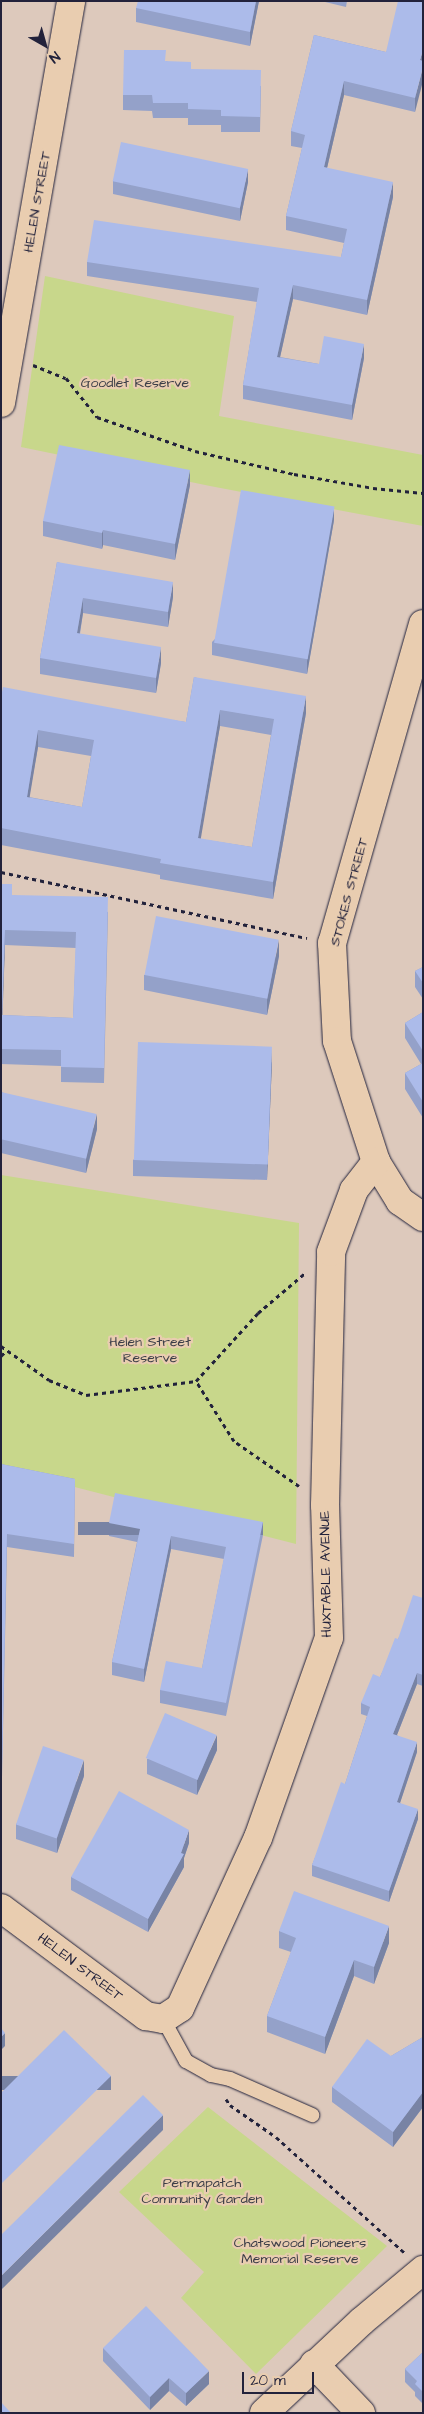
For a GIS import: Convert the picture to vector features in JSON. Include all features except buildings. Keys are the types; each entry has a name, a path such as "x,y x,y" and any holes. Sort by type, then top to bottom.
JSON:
{"street":[{"name":"HELEN STREET","path":"1,403 10,361 71,1"},
{"name":"STOKES STREET","path":"423,624 332,943 337,1041 376,1162 400,1201 423,1217"},
{"name":"HUXTABLE AVENUE","path":"162,2019 180,2008 258,1838 329,1638 325,1505 331,1252 354,1190 376,1162"},
{"name":"HELEN STREET","path":"1,1908 146,2016 162,2019"},
{"path":"264,2413 416,2263"},
{"path":"314,2364 361,2413"}],"lane":[{"path":"162,2019 186,2061 211,2076 230,2079 312,2115"}],"path":[{"path":"10,361 29,364 66,378 97,417 195,451 294,474 373,488 423,493"},
{"path":"1,872 332,943"},
{"path":"1,1346 49,1380 86,1395 196,1381 258,1313 331,1252"},
{"path":"1,1356 6,1351"},
{"path":"196,1381 234,1441 325,1505"},
{"path":"211,2076 230,2105 276,2137 416,2263"}],"green space":[{"name":"Goodlet Reserve","path":"45,276 234,316 219,416 423,455 423,526 210,486 21,447"},
{"name":"Helen Street Reserve","path":"1,1175 299,1223 296,1544 1,1468"},
{"path":"208,2107 387,2246 256,2374 181,2298 204,2272 119,2192"}],"park label":[{"name":"Permapatch Community Garden","path":"202,2192"},
{"name":"Chatswood Pioneers Memorial Reserve","path":"300,2252"}]}
